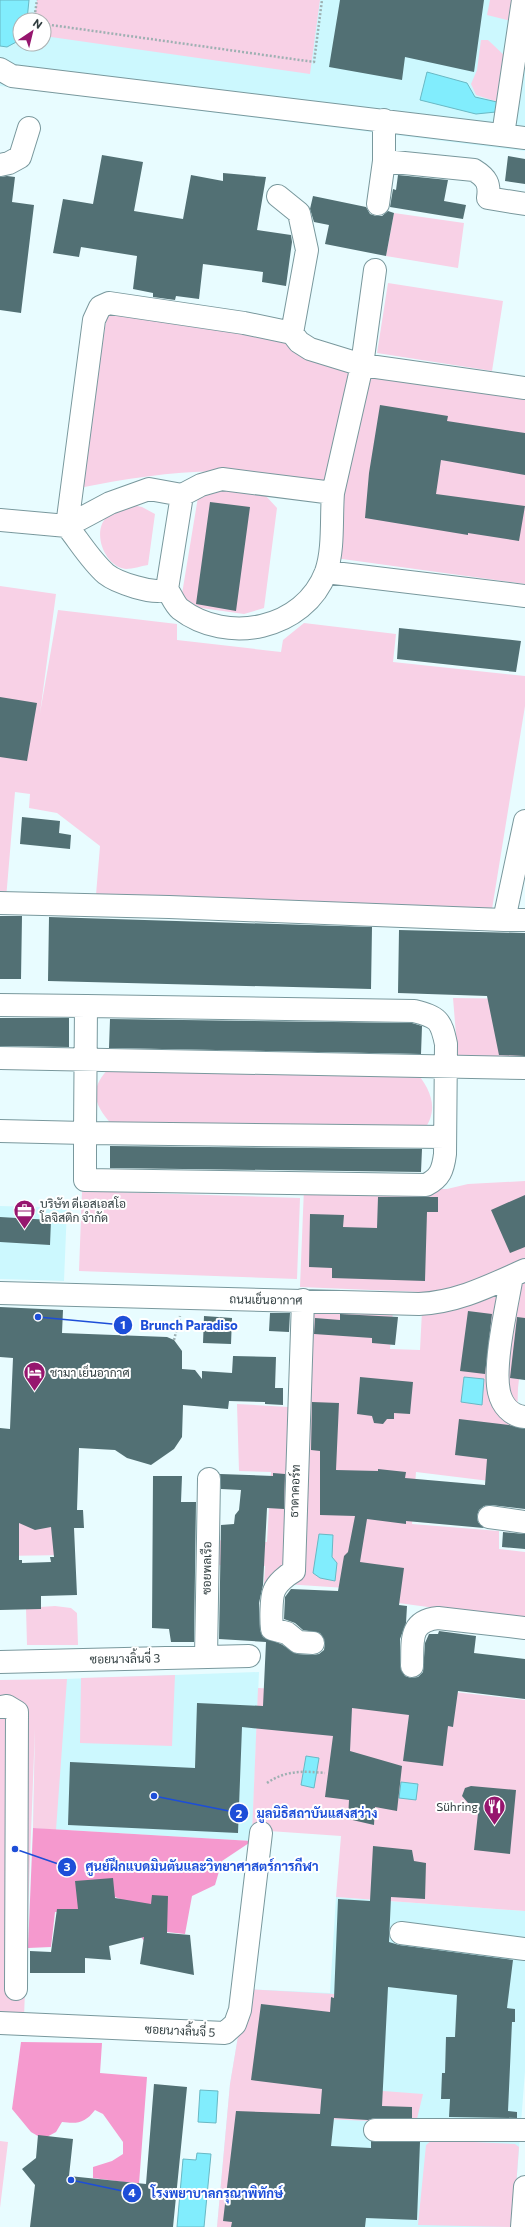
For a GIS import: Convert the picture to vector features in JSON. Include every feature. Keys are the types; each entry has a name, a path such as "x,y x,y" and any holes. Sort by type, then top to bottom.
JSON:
{"street":[{"path":"503,135 517,96 524,2"},
{"path":"0,69 12,76 525,138"},
{"path":"378,204 384,162 384,120"},
{"path":"0,165 9,163 20,157 29,128"},
{"path":"384,162 474,170 485,177 489,185 488,198 525,204"},
{"path":"278,196 299,213 307,250 292,333"},
{"path":"182,495 167,589 179,609 200,622 238,630 268,626 286,618 313,593 326,572 330,547 333,493 362,365 375,270"},
{"path":"167,589 163,592 146,591 107,574 67,526 94,320 100,307 109,303 120,304 244,323 292,333 299,342 310,349 362,365 525,388"},
{"path":"0,520 67,526 110,503 149,488 182,495 201,485 222,479 333,493"},
{"path":"326,572 525,596"},
{"path":"0,903 169,907 515,920 525,821"},
{"path":"0,1005 86,1006 414,1011 429,1015 438,1020 443,1028 446,1044 445,1137 443,1168 437,1180 426,1185 85,1180 86,1006"},
{"path":"0,1058 446,1065 525,1068"},
{"path":"0,1131 445,1137"},
{"path":"518,1273 498,1369 499,1391 502,1403 508,1410 518,1416 525,1416"},
{"name":"ถนนเย็นอากาศ","path":"0,1293 181,1299 441,1303 469,1295 518,1273"},
{"name":"ธาดาคอร์ท","path":"303,1300 294,1571 287,1576 274,1591 271,1621 272,1629 287,1633 298,1642 313,1643"},
{"name":"ซอยพลเรือ","path":"206,1657 209,1479"},
{"path":"489,1517 525,1522"},
{"path":"412,1666 414,1636 419,1624 426,1619 438,1618 525,1628"},
{"name":"ซอยนางลิ้นจี่ 3","path":"0,1662 249,1656"},
{"path":"0,1706 7,1706 17,1712 16,1989"},
{"name":"ซอยนางลิ้นจี่ 5","path":"0,2023 225,2033 235,2024 240,2010 261,1833"},
{"path":"401,1933 525,1949"},
{"path":"375,2130 525,2130"},
{"path":"522,2227 525,2187"}],"path":[{"path":"35,12 37,0"},
{"path":"52,25 314,62 322,0"},
{"path":"174,1340 180,1322 181,1299"},
{"path":"267,1783 284,1774 299,1771 325,1773"}],"shaded area":[{"path":"0,0 525,0 525,151 0,86"},
{"path":"37,0 320,0 310,74 52,37 52,12 35,12"},
{"path":"490,0 516,0 511,21 487,15"},
{"path":"481,40 488,40 506,57 501,103 476,95 471,84 477,70"},
{"path":"394,213 464,223 458,268 386,256"},
{"path":"388,283 503,301 492,371 377,353"},
{"path":"121,310 279,337 351,375 329,476 319,485 249,473 206,472 164,474 79,488 107,315"},
{"path":"368,372 525,394 525,584 335,558 342,503"},
{"path":"218,487 266,496 277,508 264,608 244,614 187,606 181,600 199,491"},
{"path":"132,505 142,507 155,514 148,565 126,569 118,567 111,562 106,555 100,538 103,521 111,513"},
{"path":"0,586 56,594 40,713 58,610 177,624 177,640 281,652 283,640 304,623 396,634 393,662 525,676 525,706 492,909 96,895 100,846 57,813 29,808 30,794 15,792 6,899 0,899"},
{"path":"453,998 525,999 525,1061 458,1059"},
{"path":"111,1066 415,1070 429,1092 432,1106 431,1114 429,1122 424,1130 113,1126 101,1111 96,1096 96,1089 99,1082"},
{"path":"525,1181 525,1259 443,1293 300,1287 304,1188 447,1189 468,1184"},
{"path":"82,1191 300,1198 297,1279 79,1271"},
{"path":"0,1206 67,1208 64,1281 0,1279"},
{"path":"525,1278 525,1326 518,1388 515,1484 416,1472 412,1524 499,1531 499,1549 525,1552 525,1620 361,1598 362,1589 284,1584 276,1639 261,1639 265,1566 210,1565 212,1540 267,1542 271,1472 239,1471 237,1404 288,1407 308,1397 308,1309 393,1310 390,1349 420,1350 422,1311"},
{"path":"24,1464 67,1555 0,1556"},
{"path":"55,1606 71,1608 77,1613 78,1645 27,1645 26,1608"},
{"path":"259,1672 252,1841 33,1828 37,1680"},
{"path":"175,1675 172,1746 80,1743 81,1678"},
{"path":"67,1679 56,1830 33,1828 35,1728 24,2017 0,2018 0,1680"},
{"path":"356,1681 525,1700 525,1911 336,1897 341,1836 269,1831 252,1834 258,1688 355,1693"},
{"path":"33,1828 252,1841 222,1861 215,1885 192,1896 185,1934 158,1931 145,1942 130,1923 125,1901 110,1895 100,1908 55,1912 51,1947 28,1948"},
{"path":"336,1897 525,1911 525,2071 513,2227 217,2227 230,2084 246,1989 330,1993"},
{"path":"246,1989 334,1994 330,2087 423,2094 416,2123 254,2116 239,2227 217,2227 230,2084"},
{"path":"21,2042 102,2043 100,2073 147,2077 139,2184 93,2178 93,2167 112,2161 123,2154 123,2142 103,2114 95,2110 88,2118 81,2122 62,2122 56,2132 43,2139 31,2132 12,2109"},
{"path":"432,2140 515,2144 519,2147 513,2227 418,2225 426,2145"},
{"path":"0,2141 8,2142 0,2208"}],"water":[{"path":"0,0 29,0 28,12 12,12 12,44 7,47 0,46"},
{"path":"427,72 467,83 475,97 497,102 496,112 476,114 420,100"},
{"path":"464,1377 484,1379 482,1405 461,1402"},
{"path":"319,1534 333,1535 332,1557 337,1563 335,1581 320,1578 313,1573"},
{"path":"306,1756 319,1758 314,1788 301,1785"},
{"path":"401,1782 418,1784 416,1800 399,1798"},
{"path":"200,2090 218,2091 216,2123 198,2122"},
{"path":"197,2153 211,2154 204,2227 177,2227 183,2159 196,2160"}],"building":[{"path":"340,0 484,0 474,72 405,57 402,80 329,67"},
{"path":"102,155 143,162 134,211 183,219 191,175 223,181 223,173 266,177 257,230 291,235 292,242 286,286 262,282 263,272 203,264 199,299 176,296 175,300 153,297 153,293 133,289 137,256 81,247 79,257 53,253 63,199 93,204"},
{"path":"508,156 525,159 525,184 505,181"},
{"path":"398,175 448,180 444,201 466,205 463,219 390,207 393,189 396,190"},
{"path":"0,177 15,177 12,202 34,205 21,313 0,310"},
{"path":"313,196 366,207 370,214 376,216 382,216 388,211 394,213 386,256 325,244 329,225 314,222 310,209"},
{"path":"380,405 448,416 447,421 525,433 525,475 441,460 436,494 525,506 519,541 468,533 468,535 365,518 369,473"},
{"path":"210,502 250,507 236,611 196,604"},
{"path":"399,628 521,641 516,672 397,659"},
{"path":"0,697 37,703 27,761 0,757"},
{"path":"22,817 60,821 59,833 71,835 70,849 20,844"},
{"path":"0,916 22,916 21,979 0,979"},
{"path":"49,917 372,927 371,989 48,981"},
{"path":"399,930 525,933 525,1056 499,1055 487,996 398,993"},
{"path":"0,1018 69,1018 69,1047 0,1046"},
{"path":"110,1019 412,1023 422,1026 421,1054 109,1048"},
{"path":"110,1146 422,1149 421,1172 110,1168"},
{"path":"525,1195 525,1247 510,1253 491,1210"},
{"path":"378,1197 438,1197 438,1212 427,1212 425,1281 332,1278 332,1268 309,1267 310,1214 344,1215 343,1227 377,1228"},
{"name":"บริษัท ดีเอสเอสโอ โลจิสติก จำกัด","path":"0,1217 51,1220 50,1245 0,1242"},
{"path":"0,1307 63,1310 62,1333 167,1337 174,1340 182,1351 182,1369 195,1370 202,1379 202,1371 232,1373 233,1356 276,1357 275,1388 283,1388 283,1405 265,1404 265,1402 229,1401 228,1409 183,1405 182,1437 174,1449 151,1465 127,1458 115,1450 79,1448 77,1510 83,1510 84,1528 74,1528 77,1595 41,1596 41,1609 0,1610 0,1428 10,1429 13,1358 0,1357","holes":["19,1523 35,1530 51,1527 54,1557 50,1557 51,1562 22,1563 22,1560 19,1560"]},
{"path":"468,1311 492,1314 485,1374 460,1371"},
{"path":"270,1313 290,1313 289,1332 269,1331"},
{"path":"340,1314 398,1317 395,1345 372,1343 372,1338 314,1334 315,1318 340,1320"},
{"path":"204,1316 232,1318 231,1344 203,1343"},
{"path":"517,1317 525,1318 525,1380 510,1378"},
{"path":"360,1377 413,1382 410,1414 394,1413 394,1419 387,1419 383,1424 374,1423 372,1416 357,1414"},
{"path":"312,1402 339,1403 336,1470 378,1471 378,1469 406,1472 405,1478 485,1485 487,1459 455,1455 459,1419 509,1425 525,1429 525,1509 491,1505 484,1506 479,1510 477,1516 478,1522 484,1528 406,1521 406,1524 367,1519 360,1562 404,1568 399,1605 407,1606 406,1623 400,1639 400,1666 405,1676 411,1678 418,1677 423,1672 425,1643 429,1634 438,1634 439,1631 476,1636 474,1653 525,1659 525,1699 458,1691 453,1727 448,1726 443,1766 403,1761 409,1715 352,1708 350,1751 402,1766 397,1811 375,1807 374,1825 348,1819 349,1800 325,1797 333,1736 242,1727 238,1833 68,1825 70,1762 195,1768 197,1703 263,1706 266,1642 219,1639 221,1525 234,1524 235,1515 239,1510 241,1490 221,1489 220,1474 273,1476 273,1473 285,1474 284,1509 267,1508 263,1585 259,1603 260,1630 263,1637 281,1644 297,1654 313,1655 319,1654 324,1650 325,1643 320,1633 303,1630 295,1623 284,1619 285,1597 291,1589 338,1591 344,1556 348,1552 355,1516 320,1515 320,1451 311,1450"},
{"path":"153,1476 182,1476 181,1502 196,1502 194,1642 171,1642 169,1629 152,1628"},
{"path":"503,1532 525,1534 525,1549 502,1547"},
{"name":"Sühring","path":"471,1786 516,1790 510,1854 474,1850 479,1804 468,1803 462,1796 465,1788"},
{"path":"373,1846 412,1850 414,1861 426,1863 425,1899 391,1897 389,1942 399,1945 513,1960 507,2008 515,2009 515,2022 512,2022 508,2111 517,2112 517,2118 449,2117 450,2099 441,2099 442,2073 445,2073 446,2037 455,2037 457,1995 388,1987 382,2106 412,2107 412,2118 375,2118 368,2120 334,2118 331,2146 371,2148 371,2141 420,2142 417,2220 366,2218 365,2227 231,2227 232,2222 223,2221 236,2111 320,2114 322,2089 251,2080 261,2004 330,2012 331,1997 334,1998 338,1899 370,1901"},
{"path":"113,1878 115,1898 151,1904 152,1895 168,1896 167,1933 190,1935 194,1975 140,1964 144,1937 109,1946 111,1960 85,1958 85,1973 30,1973 30,1951 51,1952 57,1909 78,1909 75,1881"},
{"path":"154,2084 187,2087 173,2227 30,2227 35,2185 22,2169 36,2158 38,2135 73,2139 69,2176 146,2184"}],"place":[{"name":"บริษัท ดีเอสเอสโอ โลจิสติก จำกัด","path":"25,1230"},
{"name":"Brunch Paradiso","path":"38,1317"},
{"name":"ชามา เย็นอากาศ","path":"35,1392"},
{"name":"มูลนิธิสถาบันแสงสว่าง","path":"154,1796"},
{"name":"Sühring","path":"494,1826"},
{"name":"ศูนย์ฝึกแบดมินตันและวิทยาศาสตร์การกีฬา","path":"15,1849"},
{"name":"โรงพยาบาลกรุณาพิทักษ์","path":"71,2180"}]}
